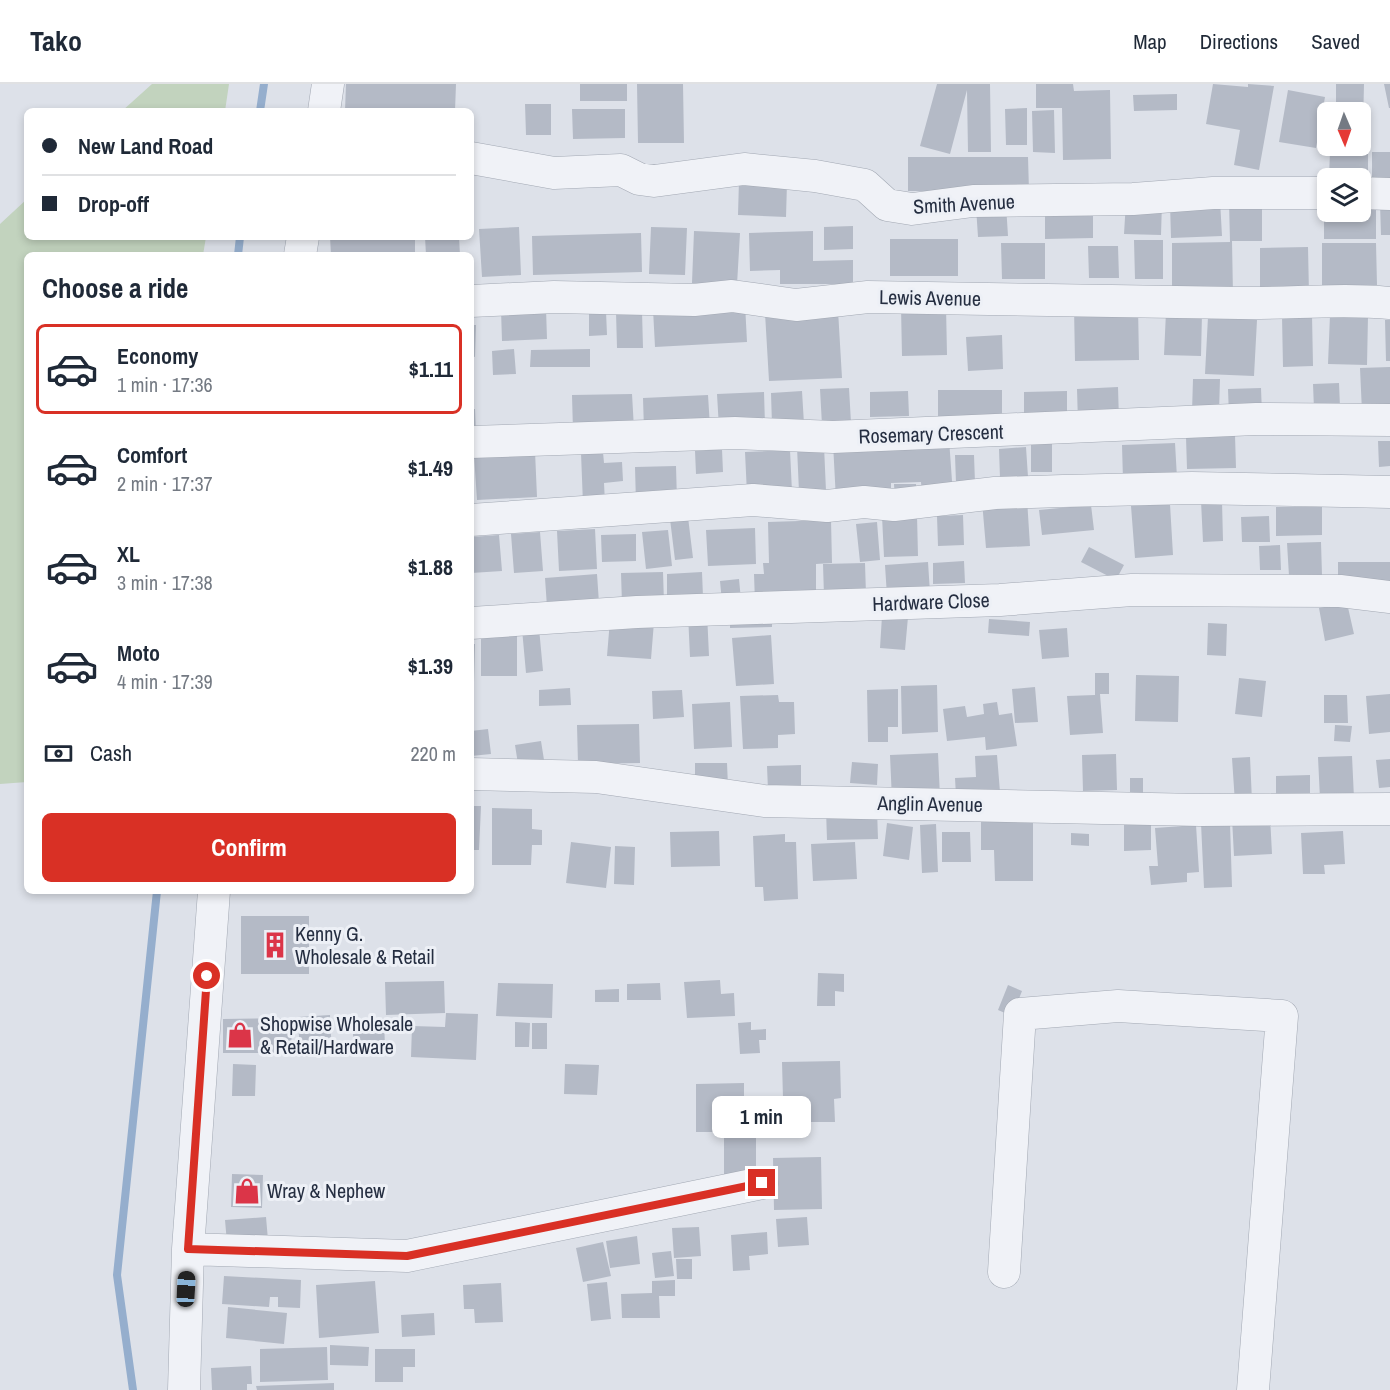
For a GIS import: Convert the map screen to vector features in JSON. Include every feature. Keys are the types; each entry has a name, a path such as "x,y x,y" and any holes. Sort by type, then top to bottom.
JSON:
{"street":[{"path":"324,108 328,84"},
{"name":"Smith Avenue","path":"474,159 554,173 621,170 654,182 744,169 815,176 865,185 887,205 912,209 974,201 1133,199 1213,193 1317,193"},
{"path":"1371,193 1390,194"},
{"name":"Lewis Avenue","path":"474,302 554,297 694,300 732,296 796,305 868,297 1300,304 1356,299 1390,303"},
{"name":"Rosemary Crescent","path":"474,442 735,433 833,437 1256,419 1390,420"},
{"path":"474,520 753,500 827,506 864,502 894,505 995,493 1063,491 1192,488 1390,492"},
{"name":"Hardware Close","path":"474,623 637,612 1011,599 1132,590 1330,591 1390,597"},
{"name":"Anglin Avenue","path":"474,774 596,777 764,801 1200,810 1390,809"},
{"path":"184,1390 188,1249 214,894"},
{"path":"1004,1272 1020,1014 1118,1006 1282,1016 1253,1390"},
{"path":"188,1249 407,1256 762,1183"}],"green space":[{"path":"152,84 229,84 225,108 125,108"},
{"path":"24,202 24,240 206,240 204,252 24,252 24,782 0,784 0,224"}],"building":[{"path":"346,84 456,84 455,108 345,108"},
{"path":"580,84 627,84 627,101 580,101"},
{"path":"637,84 683,84 684,143 638,143"},
{"path":"937,84 990,84 991,152 968,152 967,90 950,154 920,146"},
{"path":"1036,84 1073,84 1074,91 1110,90 1111,159 1063,160 1062,108 1036,108"},
{"path":"1213,84 1248,87 1248,84 1274,86 1259,170 1234,165 1240,130 1206,124"},
{"path":"1336,84 1364,84 1364,102 1336,102"},
{"path":"1384,84 1390,84 1390,108 1389,108"},
{"path":"1288,90 1325,97 1324,102 1317,102 1316,148 1279,142"},
{"path":"1177,94 1177,110 1134,111 1133,95"},
{"path":"525,104 551,104 551,135 526,135"},
{"path":"1027,108 1027,145 1006,145 1005,109"},
{"path":"572,109 625,109 625,138 573,139"},
{"path":"1054,110 1055,153 1033,152 1032,111"},
{"path":"1372,152 1390,152 1390,187 1372,187"},
{"path":"1330,156 1368,156 1368,168 1329,168"},
{"path":"908,157 1028,157 1029,191 908,191"},
{"path":"739,180 787,183 786,217 738,215"},
{"path":"1220,200 1222,236 1171,238 1170,203"},
{"path":"1126,201 1162,202 1161,235 1124,234"},
{"path":"1229,201 1262,201 1262,241 1232,241 1233,295 1172,296 1172,243 1230,242"},
{"path":"1371,202 1376,202 1376,239 1324,239 1324,222 1371,222"},
{"path":"1390,202 1390,235 1381,235 1380,203"},
{"path":"1006,205 1008,236 978,237 976,207"},
{"path":"1093,205 1093,238 1045,239 1045,207"},
{"path":"853,226 853,249 824,250 824,227"},
{"path":"519,227 521,275 482,277 479,229"},
{"path":"651,227 687,228 685,275 649,274"},
{"path":"694,231 740,233 737,285 692,283"},
{"path":"813,231 813,261 853,260 853,284 780,284 780,270 750,271 749,233"},
{"path":"641,233 642,272 533,275 532,236"},
{"path":"890,239 958,239 958,276 890,276"},
{"path":"330,240 415,240 415,252 331,252"},
{"path":"425,240 459,240 460,252 426,252"},
{"path":"1134,240 1163,240 1163,279 1135,279"},
{"path":"1001,243 1045,243 1045,279 1002,279"},
{"path":"1322,243 1376,243 1377,285 1322,286"},
{"path":"1088,246 1118,246 1119,278 1089,278"},
{"path":"1308,247 1309,294 1260,295 1260,248"},
{"path":"745,304 747,342 655,347 653,309"},
{"path":"946,306 947,355 902,356 901,307"},
{"path":"1138,306 1139,360 1075,361 1074,307"},
{"path":"546,308 547,339 502,341 501,310"},
{"path":"838,310 842,378 769,381 765,313"},
{"path":"589,311 606,311 607,335 589,336"},
{"path":"642,311 643,348 617,348 616,312"},
{"path":"1166,312 1202,313 1201,356 1164,355"},
{"path":"1312,315 1313,366 1283,367 1282,316"},
{"path":"1330,315 1368,316 1367,365 1328,364"},
{"path":"1208,317 1257,320 1254,376 1205,374"},
{"path":"1385,320 1390,320 1390,361 1386,361"},
{"path":"474,325 476,325 475,357"},
{"path":"1002,335 1003,369 968,371 966,337"},
{"path":"514,349 516,374 493,375 492,351"},
{"path":"590,349 590,367 530,367 531,350"},
{"path":"1390,367 1390,410 1362,412 1360,368"},
{"path":"1193,379 1220,379 1219,412 1192,412"},
{"path":"1339,383 1340,407 1314,409 1313,384"},
{"path":"1118,387 1119,421 1078,423 1077,389"},
{"path":"849,388 851,423 822,425 820,389"},
{"path":"1261,388 1262,414 1229,416 1228,389"},
{"path":"938,390 1002,390 1002,427 938,428"},
{"path":"802,391 804,424 772,425 771,393"},
{"path":"908,391 909,416 870,417 870,392"},
{"path":"1067,391 1067,422 1024,424 1024,392"},
{"path":"764,392 765,425 719,428 717,394"},
{"path":"632,394 634,429 573,431 572,395"},
{"path":"708,395 710,427 644,430 643,398"},
{"path":"474,409 475,409 476,435 474,435"},
{"path":"1235,435 1236,468 1187,469 1186,437"},
{"path":"949,439 953,495 922,497 921,482 891,483 891,498 836,500 833,443"},
{"path":"1378,441 1390,441 1390,466 1379,467"},
{"path":"1031,443 1052,443 1052,472 1031,472"},
{"path":"1175,443 1177,478 1123,480 1122,445"},
{"path":"824,446 826,491 799,492 797,447"},
{"path":"1026,447 1028,477 1000,478 999,449"},
{"path":"722,449 723,472 696,474 695,451"},
{"path":"790,450 792,492 747,494 745,452"},
{"path":"535,451 537,497 477,500 474,455"},
{"path":"603,452 604,463 622,462 623,481 604,483 605,503 583,504 581,453"},
{"path":"955,455 974,455 975,483 956,483"},
{"path":"676,466 677,501 636,503 635,467"},
{"path":"894,484 916,484 917,500 895,501"},
{"path":"1027,499 1030,546 986,548 982,501"},
{"path":"1201,501 1222,501 1223,541 1203,542"},
{"path":"1170,504 1173,555 1135,558 1131,506"},
{"path":"1091,505 1094,530 1042,535 1039,510"},
{"path":"1276,507 1322,507 1322,535 1276,536"},
{"path":"917,515 918,556 884,557 882,516"},
{"path":"963,515 964,545 938,546 937,516"},
{"path":"1269,516 1270,542 1242,542 1241,517"},
{"path":"688,517 693,558 675,560 670,519"},
{"path":"831,520 832,563 816,564 816,601 755,602 754,574 764,574 763,563 769,563 768,522"},
{"path":"877,522 880,560 860,562 856,524"},
{"path":"755,528 756,564 708,566 706,530"},
{"path":"595,529 597,569 559,571 557,531"},
{"path":"668,530 672,566 646,569 642,532"},
{"path":"540,532 543,571 514,573 511,534"},
{"path":"636,534 636,561 602,562 601,535"},
{"path":"499,535 502,571 474,573 474,537"},
{"path":"1321,542 1322,575 1289,576 1287,543"},
{"path":"1280,545 1281,570 1260,570 1259,546"},
{"path":"1089,547 1124,565 1116,580 1081,562"},
{"path":"964,561 965,583 933,584 933,563"},
{"path":"928,562 930,593 887,596 885,565"},
{"path":"1338,562 1390,562 1390,586 1338,586"},
{"path":"865,563 866,595 824,596 823,564"},
{"path":"663,572 664,603 622,604 621,573"},
{"path":"702,572 703,597 667,598 667,574"},
{"path":"597,574 599,603 547,607 545,578"},
{"path":"739,579 741,600 722,602 720,581"},
{"path":"1347,603 1354,634 1325,641 1319,608"},
{"path":"707,613 709,656 690,657 688,614"},
{"path":"772,613 772,627 730,628 730,614"},
{"path":"882,616 908,617 905,650 880,648"},
{"path":"989,619 1030,622 1029,636 988,633"},
{"path":"610,620 654,622 651,659 607,656"},
{"path":"1208,623 1227,624 1226,656 1207,655"},
{"path":"539,628 543,671 526,673 522,629"},
{"path":"1067,628 1069,657 1042,659 1039,630"},
{"path":"771,635 774,684 736,686 732,638"},
{"path":"517,636 517,676 481,676 481,637"},
{"path":"1095,673 1109,673 1109,694 1100,694 1103,733 1070,735 1067,696 1095,695"},
{"path":"1136,675 1179,676 1178,722 1135,721"},
{"path":"1239,678 1266,681 1262,717 1235,714"},
{"path":"937,685 938,732 902,734 901,686"},
{"path":"1035,687 1038,722 1015,723 1012,689"},
{"path":"570,688 571,705 539,706 539,690"},
{"path":"898,689 898,727 888,727 888,742 868,742 867,690"},
{"path":"682,690 684,717 653,719 652,691"},
{"path":"1390,694 1390,732 1369,734 1366,696"},
{"path":"778,695 779,702 794,702 795,734 778,735 778,748 743,749 740,696"},
{"path":"1324,695 1347,695 1348,723 1324,723"},
{"path":"730,702 732,747 694,749 692,704"},
{"path":"997,702 999,715 1012,713 1017,746 986,750 985,737 947,741 943,709 965,706 967,717 984,714 983,704"},
{"path":"639,724 640,763 578,764 577,725"},
{"path":"1335,725 1352,726 1350,742 1334,741"},
{"path":"488,729 491,754 474,756 474,731"},
{"path":"541,741 544,760 518,764 515,745"},
{"path":"938,753 940,797 892,800 890,755"},
{"path":"1116,754 1117,790 1083,791 1082,755"},
{"path":"997,755 1000,792 956,796 955,778 976,777 975,756"},
{"path":"1352,756 1354,798 1320,799 1318,757"},
{"path":"1250,757 1252,801 1235,803 1232,758"},
{"path":"1390,759 1390,787 1379,788 1376,760"},
{"path":"852,762 878,764 877,785 850,783"},
{"path":"695,763 727,763 728,786 695,786"},
{"path":"801,765 801,789 768,790 767,766"},
{"path":"1310,775 1310,804 1276,804 1276,776"},
{"path":"1130,778 1143,778 1143,802 1130,802"},
{"path":"474,806 481,806 479,850 474,850"},
{"path":"492,808 532,809 532,829 542,830 542,845 532,845 531,865 492,865"},
{"path":"877,809 878,839 827,840 826,810"},
{"path":"981,811 1033,811 1033,881 995,881 994,850 981,850"},
{"path":"1270,816 1272,854 1234,856 1232,818"},
{"path":"1124,817 1151,817 1151,850 1124,851"},
{"path":"887,823 913,827 909,860 883,856"},
{"path":"1201,823 1230,823 1232,887 1204,888"},
{"path":"936,824 938,872 922,873 920,825"},
{"path":"1196,825 1199,872 1187,873 1187,882 1151,885 1149,866 1158,866 1155,828"},
{"path":"719,831 720,866 671,867 670,832"},
{"path":"1343,831 1345,864 1324,865 1325,874 1303,874 1301,833"},
{"path":"942,832 970,832 971,862 942,862"},
{"path":"1071,833 1089,834 1089,846 1071,845"},
{"path":"785,834 785,842 796,842 798,899 764,901 763,887 755,887 753,836"},
{"path":"571,842 611,847 606,888 566,883"},
{"path":"855,842 857,879 813,881 811,844"},
{"path":"615,846 635,847 634,885 614,884"},
{"name":"Kenny G. Wholesale & Retail","path":"241,916 309,916 309,974 241,974"},
{"path":"818,973 844,974 844,992 835,991 835,1006 817,1006"},
{"path":"720,980 721,994 734,993 735,1016 687,1018 684,982"},
{"path":"444,981 445,1013 386,1015 385,982"},
{"path":"498,983 553,984 552,1018 496,1016"},
{"path":"660,983 661,1000 627,1000 627,984"},
{"path":"1008,985 1022,991 1012,1016 998,1010"},
{"path":"619,989 619,1002 595,1002 595,990"},
{"path":"446,1013 478,1014 476,1060 411,1057 412,1026 445,1027"},
{"path":"330,1015 332,1055 300,1057 298,1017"},
{"path":"292,1018 291,1053 223,1053 223,1019"},
{"path":"384,1018 385,1048 354,1049 352,1020"},
{"path":"515,1022 530,1023 529,1047 515,1047"},
{"path":"751,1022 751,1030 766,1029 766,1040 759,1040 760,1053 740,1054 738,1023"},
{"path":"532,1023 547,1023 547,1049 532,1049"},
{"path":"840,1061 841,1098 834,1099 835,1122 802,1122 802,1135 784,1135 782,1062"},
{"path":"233,1064 256,1065 255,1096 232,1096"},
{"path":"565,1064 599,1065 597,1095 564,1094"},
{"path":"744,1083 744,1109 760,1109 760,1132 696,1132 696,1084"},
{"path":"724,1136 756,1137 756,1176 724,1176"},
{"path":"821,1157 822,1209 774,1210 773,1158"},
{"name":"Wray & Nephew","path":"232,1174 263,1175 262,1208 231,1207"},
{"path":"266,1217 268,1240 227,1243 225,1220"},
{"path":"807,1217 809,1245 778,1247 776,1219"},
{"path":"699,1227 701,1256 674,1258 672,1228"},
{"path":"767,1232 768,1254 749,1256 750,1270 733,1271 731,1235"},
{"path":"637,1236 640,1264 610,1268 606,1241"},
{"path":"603,1242 611,1276 583,1282 576,1248"},
{"path":"671,1251 674,1276 655,1278 652,1253"},
{"path":"676,1259 692,1259 692,1279 677,1279"},
{"path":"224,1276 301,1280 300,1308 278,1307 278,1297 270,1297 269,1307 222,1304"},
{"path":"675,1280 675,1296 659,1296 660,1318 622,1318 621,1294 652,1293 652,1281"},
{"path":"375,1281 379,1333 319,1338 316,1285"},
{"path":"607,1282 611,1319 591,1321 587,1284"},
{"path":"501,1283 503,1322 475,1323 474,1309 464,1309 463,1285"},
{"path":"228,1307 287,1313 284,1344 226,1338"},
{"path":"434,1313 435,1335 402,1337 401,1315"},
{"path":"330,1345 369,1347 368,1366 330,1365"},
{"path":"327,1347 328,1380 260,1382 260,1349"},
{"path":"375,1349 415,1349 415,1367 403,1367 403,1382 375,1382"},
{"path":"251,1366 252,1384 247,1384 247,1390 212,1390 211,1368"},
{"path":"334,1383 334,1390 257,1390 256,1386"}],"waterway":[{"path":"260,108 264,84"},
{"path":"238,252 240,240"},
{"path":"133,1390 117,1275 157,894"}],"place":[{"name":"Kenny G. Wholesale & Retail","path":"275,945"},
{"name":"Shopwise Wholesale & Retail/Hardware","path":"240,1035"},
{"name":"Wray & Nephew","path":"247,1191"}],"route":[{"path":"207,976 188,1249 407,1256 762,1183"}]}
